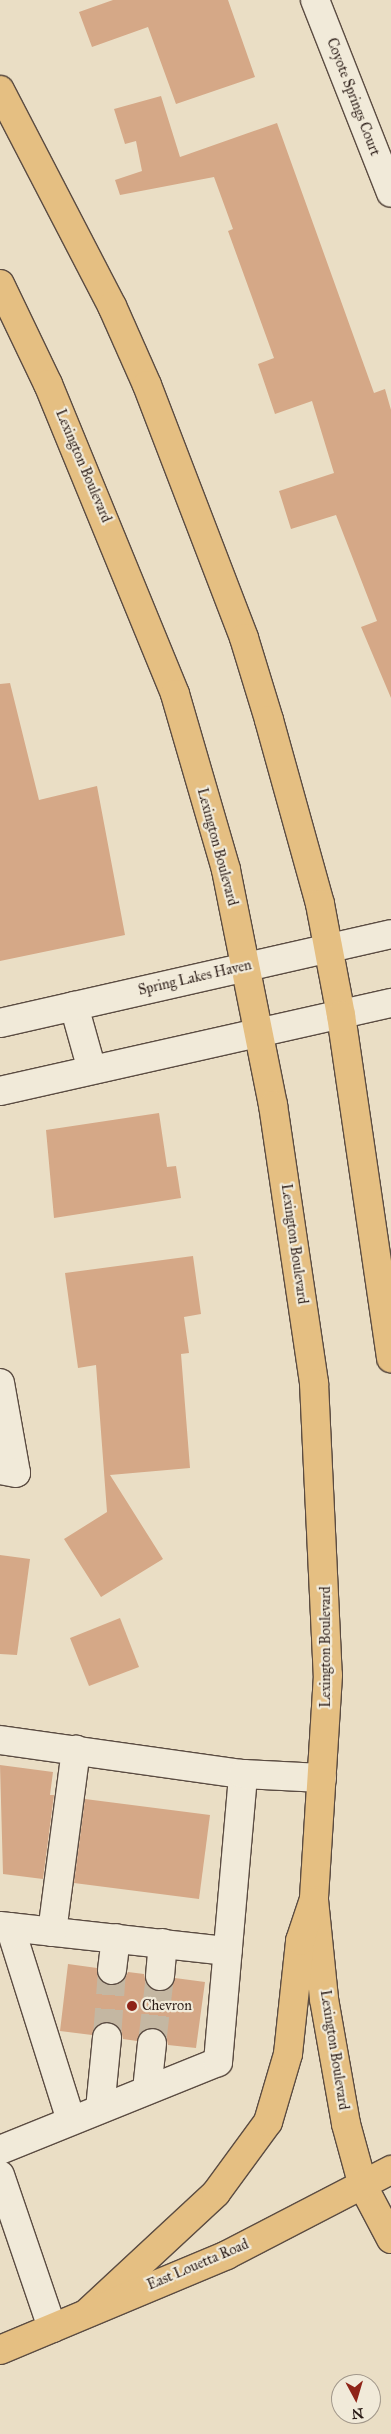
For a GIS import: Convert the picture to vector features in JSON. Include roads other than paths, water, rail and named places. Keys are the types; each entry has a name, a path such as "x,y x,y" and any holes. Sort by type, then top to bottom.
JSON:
{"main road":[{"path":"0,90 112,306 182,469 269,720 328,948 341,1015 389,1318 391,1358"},
{"name":"Lexington Boulevard","path":"0,284 48,384 175,694 226,870 273,1105 314,1383 328,1675 314,1900 330,2048 363,2186 391,2239"},
{"path":"87,2313 216,2193 268,2122 288,2054 300,1942 314,1900"},
{"name":"East Louetta Road","path":"0,2350 227,2255 391,2170"}],"street":[{"name":"Coyote Springs Court","path":"315,0 391,193"},
{"name":"Spring Lakes Haven","path":"0,1023 391,934"},
{"path":"0,1091 391,1003"},
{"path":"74,1006 92,1070"},
{"path":"0,1383 8,1472"},
{"path":"0,1740 244,1774 322,1778"},
{"path":"52,1932 76,1750"},
{"path":"0,2150 218,2062 244,1774"},
{"path":"71,2121 5,1927 228,1951"},
{"path":"112,1970 116,1938"},
{"path":"160,1976 164,1943"},
{"path":"100,2109 107,2037"},
{"path":"147,2090 152,2043"},
{"path":"0,2175 52,2328"}],"tunnel":[{"path":"107,2037 112,1970"},
{"path":"152,2043 160,1976"}],"place":[{"name":"Chevron","path":"132,2006"}]}
